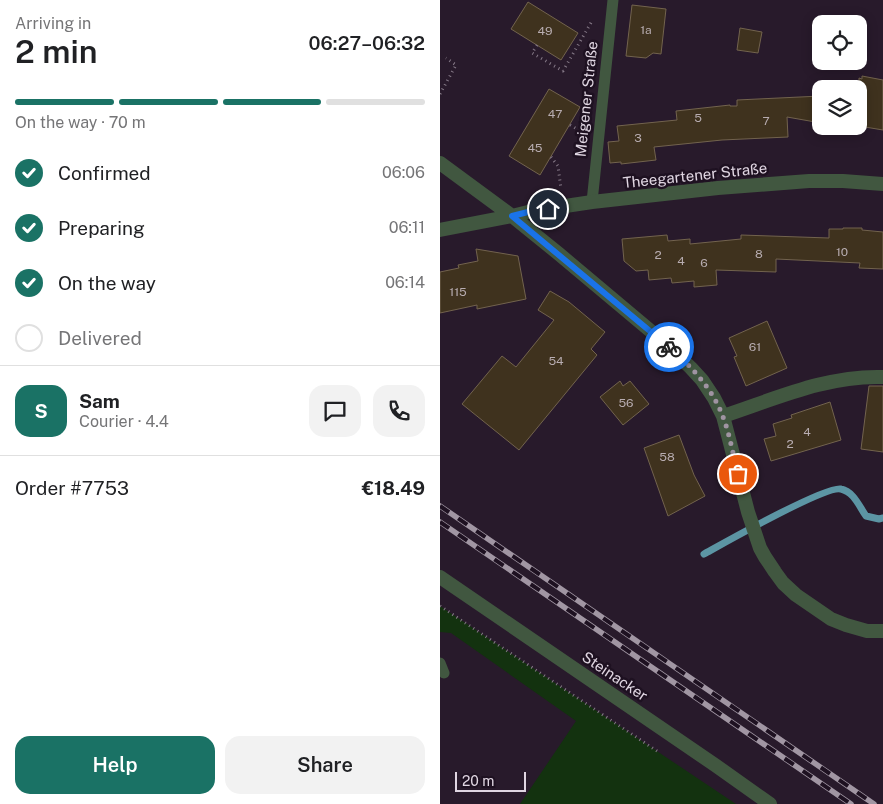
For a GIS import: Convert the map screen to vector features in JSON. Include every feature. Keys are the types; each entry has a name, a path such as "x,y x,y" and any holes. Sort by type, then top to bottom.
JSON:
{"street":[{"path":"440,163 512,216 567,261 680,357 702,380 723,416 748,512 760,548 783,582 810,606 831,619 867,631 883,631"},
{"name":"Theegartener Straße","path":"440,230 564,206 718,188 801,181 843,180 883,184"},
{"path":"723,416 828,382 848,378 883,377"},
{"name":"Steinacker","path":"440,577 770,804"}],"lane":[{"name":"Meigener Straße","path":"592,202 613,0"}],"path":[{"path":"537,45 532,53 563,71 595,17"},
{"path":"440,94 456,65 446,58"},
{"path":"551,157 558,166 564,206"},
{"path":"440,606 662,754"}],"green space":[{"path":"440,606 736,804 520,804 576,721 451,633 440,632"}],"building":[{"path":"528,2 578,33 561,60 511,29"},
{"path":"632,5 666,9 661,54 653,53 646,58 626,56"},
{"path":"740,28 762,32 758,53 737,50"},
{"path":"862,76 883,80 883,130 867,127 867,80 859,80 859,78 862,79"},
{"path":"549,89 580,107 540,175 509,156"},
{"path":"812,96 812,121 787,117 788,137 722,140 654,147 656,160 621,164 621,162 610,163 608,142 619,141 617,126 677,120 676,111 730,105 737,106 737,100"},
{"path":"862,228 862,230 883,232 883,269 859,268 860,263 776,259 776,272 716,270 717,285 694,287 694,281 672,283 671,278 649,280 648,270 636,271 624,261 622,239 667,235 668,241 690,239 690,244 741,239 741,235 829,238 829,229"},
{"path":"476,249 518,256 526,299 477,309 477,305 440,313 440,272 459,268 458,265 478,261"},
{"path":"550,291 569,302 605,332 591,349 597,355 519,450 462,404 502,356 516,367 554,320 538,310"},
{"path":"767,321 787,368 746,386 734,357 737,356 729,338"},
{"path":"620,381 623,386 630,381 649,404 623,425 600,397"},
{"path":"869,386 883,386 883,452 861,449"},
{"path":"830,402 841,440 771,461 764,439 776,436 773,424 792,418 791,415"},
{"path":"679,435 694,475 705,496 668,516 644,448"}],"waterway":[{"path":"704,554 774,516 832,490 841,489 849,493 866,516 883,518"}],"railway":[{"path":"440,506 874,804"},
{"path":"440,522 851,804"}],"way so far":[{"path":"669,347 702,380 714,398 723,416 738,474"}],"route":[{"path":"548,209 512,216 669,347"}]}
